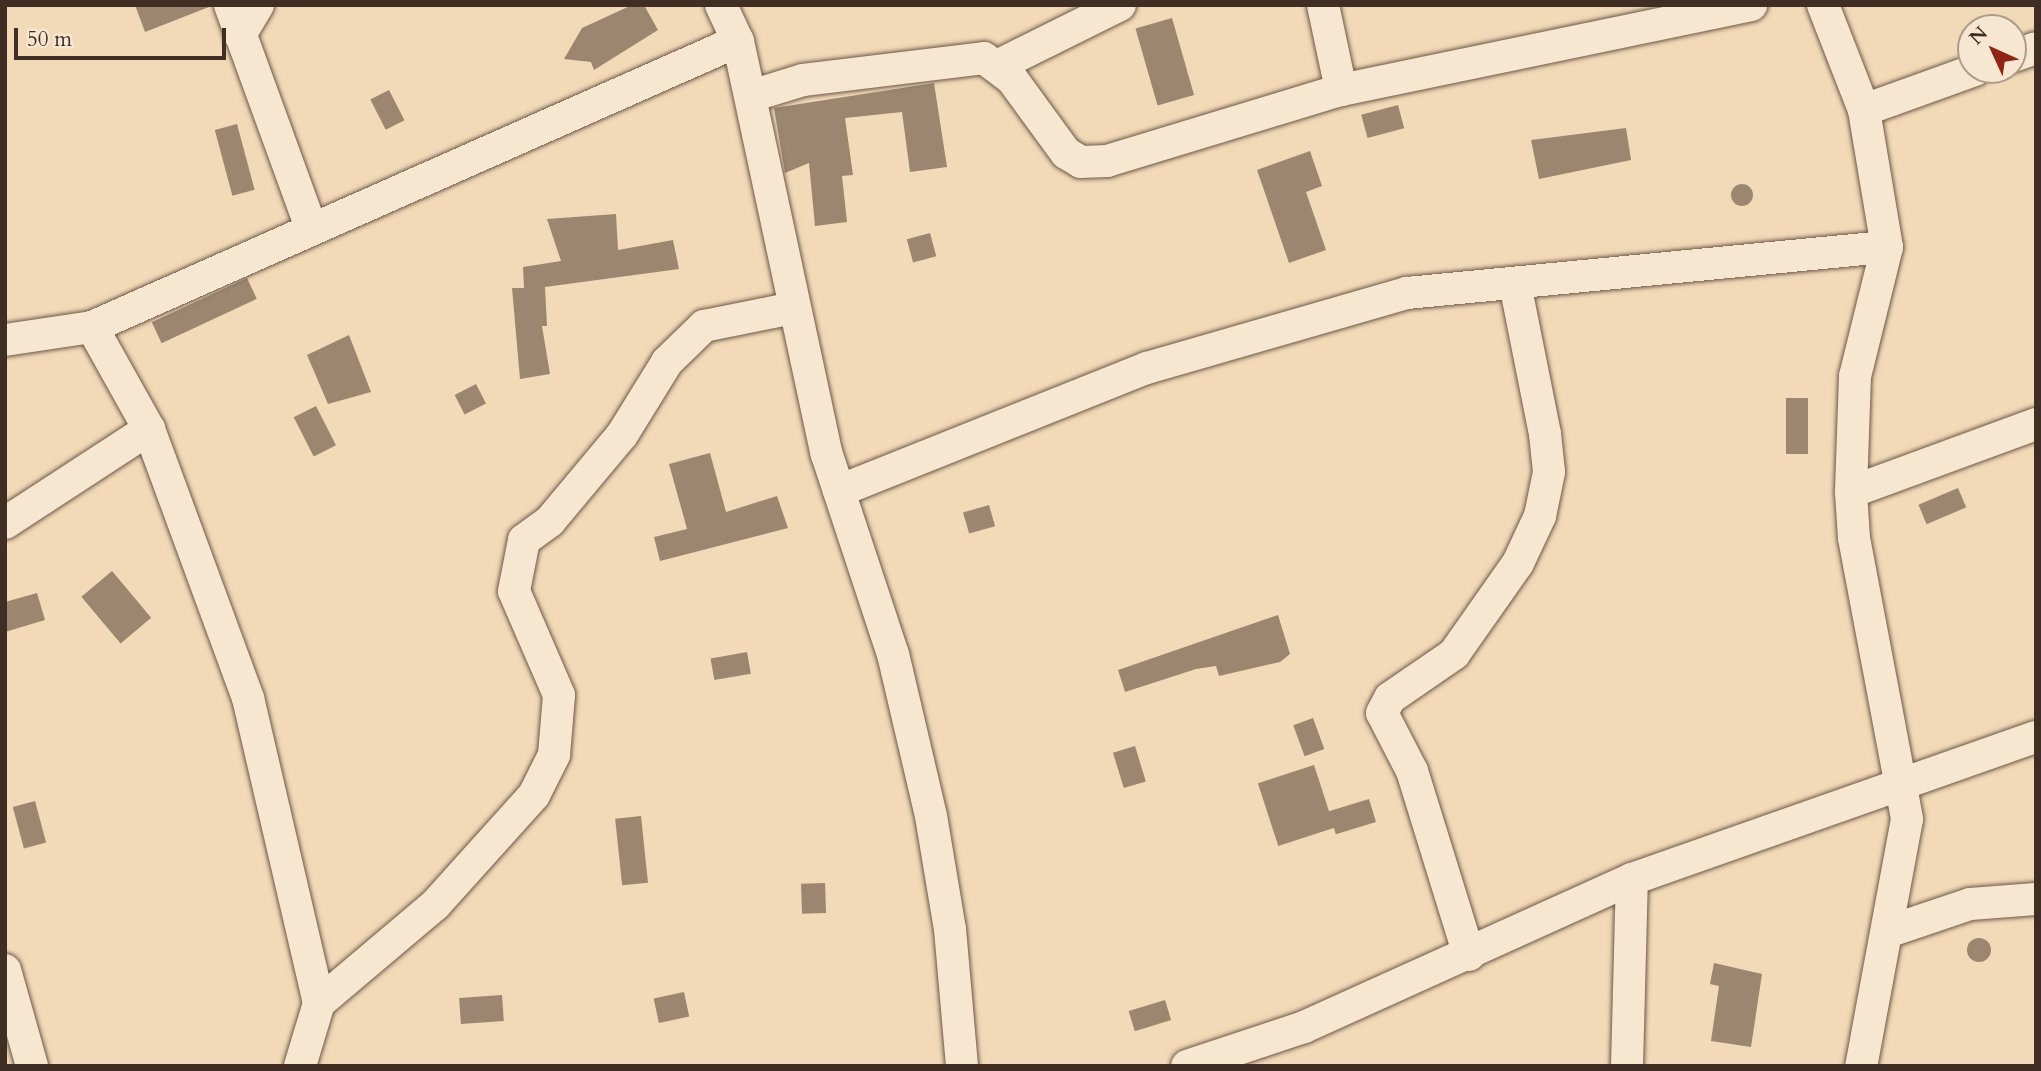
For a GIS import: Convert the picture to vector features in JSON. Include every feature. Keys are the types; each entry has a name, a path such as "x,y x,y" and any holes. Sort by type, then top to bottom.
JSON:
{"street":[{"path":"230,5 312,230"},
{"path":"240,35 258,5"},
{"path":"722,5 738,41 793,308 839,491 893,654 931,816 950,929 962,1066"},
{"path":"751,96 803,80 958,57 999,65 1120,5"},
{"path":"1323,5 1341,90"},
{"path":"999,65 1046,131 1081,162 1107,161 1341,90 1751,5"},
{"path":"1823,5 1864,110 1887,247 1856,376 1851,492 1854,538 1907,819 1861,1066"},
{"path":"5,341 92,327 738,41"},
{"path":"1864,110 1957,76"},
{"path":"839,491 1147,368 1406,293 1887,247"},
{"path":"1469,955 1412,771 1382,713 1390,698 1454,654 1518,564 1540,516 1548,459 1515,284"},
{"path":"319,1003 435,905 534,795 554,755 559,695 514,591 524,540 550,521 614,444 667,362 704,326 793,308"},
{"path":"92,327 149,429 248,698 319,1003 299,1066"},
{"path":"1851,492 2036,424"},
{"path":"5,523 149,429"},
{"path":"1187,1066 1304,1027 1469,955 1632,879 2036,737"},
{"path":"1627,1066 1632,879"},
{"path":"1887,932 1970,904 2036,899"},
{"path":"5,970 32,1066"}],"building":[{"path":"135,5 209,5 209,7 145,32"},
{"path":"632,5 644,5 658,30 594,70 591,62 564,59 582,28"},
{"path":"1172,18 1194,95 1158,105 1135,28"},
{"path":"934,83 947,167 910,172 902,112 845,118 853,175 842,176 847,222 815,226 809,163 785,173 774,108"},
{"path":"389,90 404,120 386,130 370,100"},
{"path":"1398,105 1404,128 1368,138 1361,115"},
{"path":"237,124 255,190 232,196 215,130"},
{"path":"1626,128 1631,160 1539,179 1531,140"},
{"path":"1310,151 1322,186 1306,192 1326,250 1289,263 1257,170"},
{"path":"1738,184 1746,184 1753,191 1753,199 1746,206 1738,206 1731,199 1731,191"},
{"path":"616,214 618,250 673,240 679,269 545,287 547,326 542,326 550,374 520,379 512,288 524,288 523,267 561,261 547,219"},
{"path":"930,233 936,256 913,262 907,239"},
{"path":"247,278 257,299 162,343 152,322"},
{"path":"349,335 371,392 328,404 307,355"},
{"path":"476,384 486,404 465,414 455,395"},
{"path":"1786,398 1808,398 1808,454 1786,454"},
{"path":"316,406 336,445 314,457 294,417"},
{"path":"710,453 726,512 777,496 788,528 660,561 654,537 687,529 669,464"},
{"path":"1958,488 1966,507 1927,524 1918,505"},
{"path":"989,505 995,526 969,534 963,512"},
{"path":"112,571 151,618 121,643 81,597"},
{"path":"37,593 45,620 5,632 5,602"},
{"path":"1278,615 1290,654 1280,662 1219,676 1216,666 1196,669 1125,692 1118,670"},
{"path":"747,652 751,674 714,680 711,658"},
{"path":"1313,718 1324,749 1305,756 1293,725"},
{"path":"1135,746 1146,781 1124,788 1113,753"},
{"path":"1314,765 1334,828 1278,846 1258,783"},
{"path":"1369,799 1376,822 1336,834 1329,811"},
{"path":"35,801 46,843 24,848 13,807"},
{"path":"641,816 648,883 622,885 615,819"},
{"path":"825,883 826,913 802,914 801,884"},
{"path":"1979,938 1988,941 1991,950 1988,959 1979,962 1970,959 1967,950 1970,941"},
{"path":"1714,963 1762,974 1751,1047 1711,1041 1719,986 1710,984"},
{"path":"684,992 689,1016 659,1023 654,998"},
{"path":"502,995 504,1021 461,1024 459,998"},
{"path":"1165,1000 1171,1020 1135,1031 1129,1011"}]}
